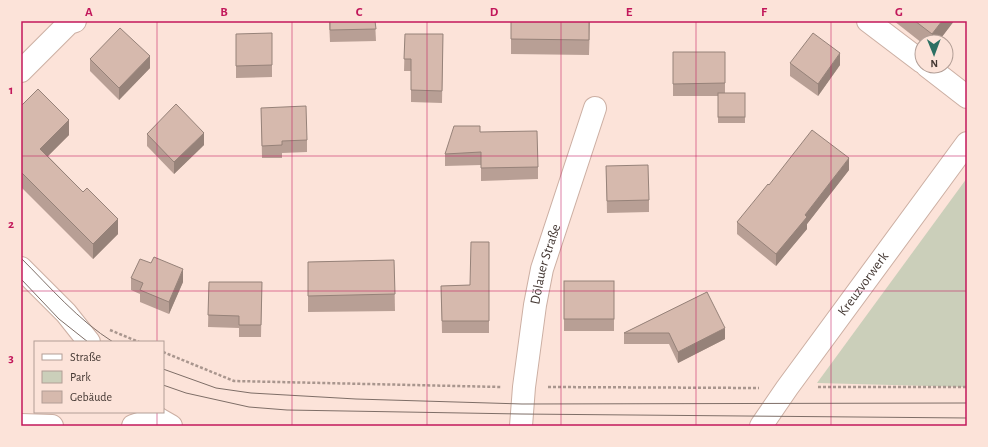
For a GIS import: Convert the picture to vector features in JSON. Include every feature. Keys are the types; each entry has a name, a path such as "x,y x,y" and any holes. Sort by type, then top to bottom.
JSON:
{"street":[{"path":"868,21 914,56"},
{"path":"21,71 70,22"},
{"path":"937,74 967,97"},
{"name":"Dölauer Straße","path":"521,426 524,387 535,305 542,269 595,108"},
{"name":"Kreuzvorwerk","path":"761,426 787,388 967,143"},
{"path":"21,268 66,313 88,341"},
{"path":"133,426 158,420"},
{"path":"21,425 52,426"}],"path":[{"path":"164,352 234,381 524,387 967,387"}],"green space":[{"path":"967,178 967,387 817,383"}],"building":[{"path":"330,21 375,21 376,29 330,30"},
{"path":"511,21 589,21 589,40 511,39"},
{"path":"915,21 942,21 932,34"},
{"path":"120,28 150,56 119,88 90,59"},
{"path":"272,33 272,65 236,66 236,34"},
{"path":"813,33 840,53 818,84 790,63"},
{"path":"405,34 443,34 442,91 411,90 411,59 404,59"},
{"path":"673,52 725,52 725,83 673,84"},
{"path":"38,89 69,120 40,149 83,192 87,188 118,219 93,244 21,172 21,106"},
{"path":"718,93 745,93 745,117 718,117"},
{"path":"176,104 204,133 174,162 147,134"},
{"path":"306,106 307,140 282,141 282,145 262,146 261,108"},
{"path":"454,126 480,126 480,132 537,131 538,167 481,168 481,152 445,154"},
{"path":"812,130 849,158 805,215 807,217 776,254 737,222 768,184 769,185"},
{"path":"648,165 649,200 607,201 606,166"},
{"path":"471,242 489,242 489,321 442,321 441,286 470,285"},
{"path":"154,257 183,269 169,302 140,290 143,283 131,278 140,259 151,263"},
{"path":"394,260 395,294 308,296 308,262"},
{"path":"564,281 614,281 614,319 564,319"},
{"path":"209,282 262,282 261,325 239,325 239,316 208,315"},
{"path":"707,292 725,328 678,352 669,333 624,333"}],"tram line":[{"path":"21,258 88,324 112,341"},
{"path":"21,279 59,319 87,341"},
{"path":"164,369 216,388 251,393 356,399 522,404 967,403"},
{"path":"164,385 186,393 249,407 287,410 521,414 967,418"}]}
